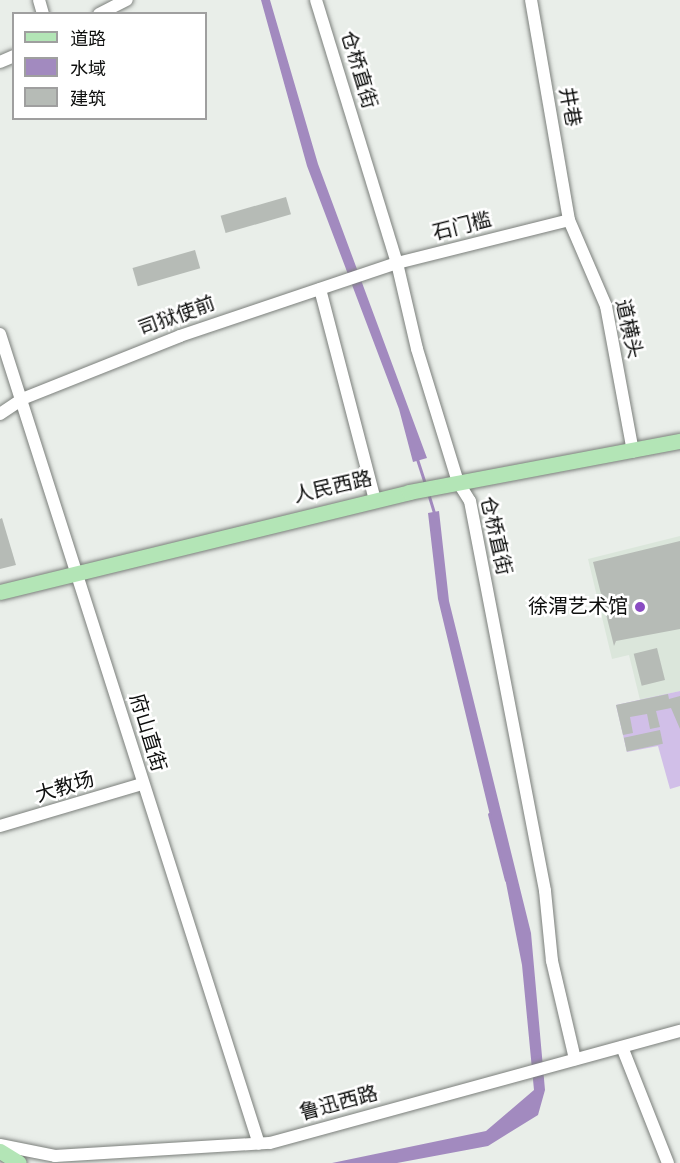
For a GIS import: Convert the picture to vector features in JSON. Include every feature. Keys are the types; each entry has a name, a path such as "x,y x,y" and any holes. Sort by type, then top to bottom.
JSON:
{"main road":[{"name":"人民西路","path":"0,592 435,486 633,452 680,441"},
{"path":"0,1150 19,1163"}],"street":[{"path":"103,12 127,0"},
{"name":"仓桥直街","path":"316,0 397,263 458,482 470,501 544,891 552,961 575,1059"},
{"name":"井巷","path":"531,0 569,220"},
{"name":"石门槛","path":"348,279 397,263 569,220"},
{"name":"道横头","path":"569,220 606,306 633,452"},
{"name":"司狱使前","path":"0,414 22,399 180,336 348,279"},
{"path":"320,289 375,500"},
{"name":"府山直街","path":"0,334 80,572 142,784 259,1144"},
{"name":"大教场","path":"0,826 142,784"},
{"name":"鲁迅西路","path":"0,1145 30,1154 88,1158 259,1144 680,1031"},
{"path":"622,1047 668,1163"}],"shaded area":[{"name":"徐渭艺术馆","path":"680,536 680,691 640,700 629,655 612,659 588,559"},
{"path":"680,691 680,786 670,789 658,746 627,752 616,705"}],"water":[{"path":"261,0 270,0 318,164 427,458 413,462 399,409 307,166"},
{"path":"439,511 449,601 531,933 545,1090 538,1115 488,1146 397,1163 332,1163 486,1131 534,1090 522,965 505,878 438,599 428,513"}],"building":[{"path":"286,197 291,214 226,233 221,216"},
{"path":"195,250 200,268 138,286 133,268"},
{"path":"2,518 16,565 0,569 0,519"},
{"name":"徐渭艺术馆","path":"680,541 680,629 616,641 614,646 593,562"},
{"path":"657,648 665,680 642,686 634,654"},
{"path":"668,694 669,699 680,696 680,729 671,708 656,711 660,727 650,729 647,714 630,717 633,733 623,735 616,705"},
{"path":"660,730 663,744 627,751 624,738"}],"waterway":[{"path":"417,459 425,484"},
{"path":"428,493 435,516"},
{"path":"489,814 506,880"}],"place":[{"name":"徐渭艺术馆","path":"640,607"}]}
